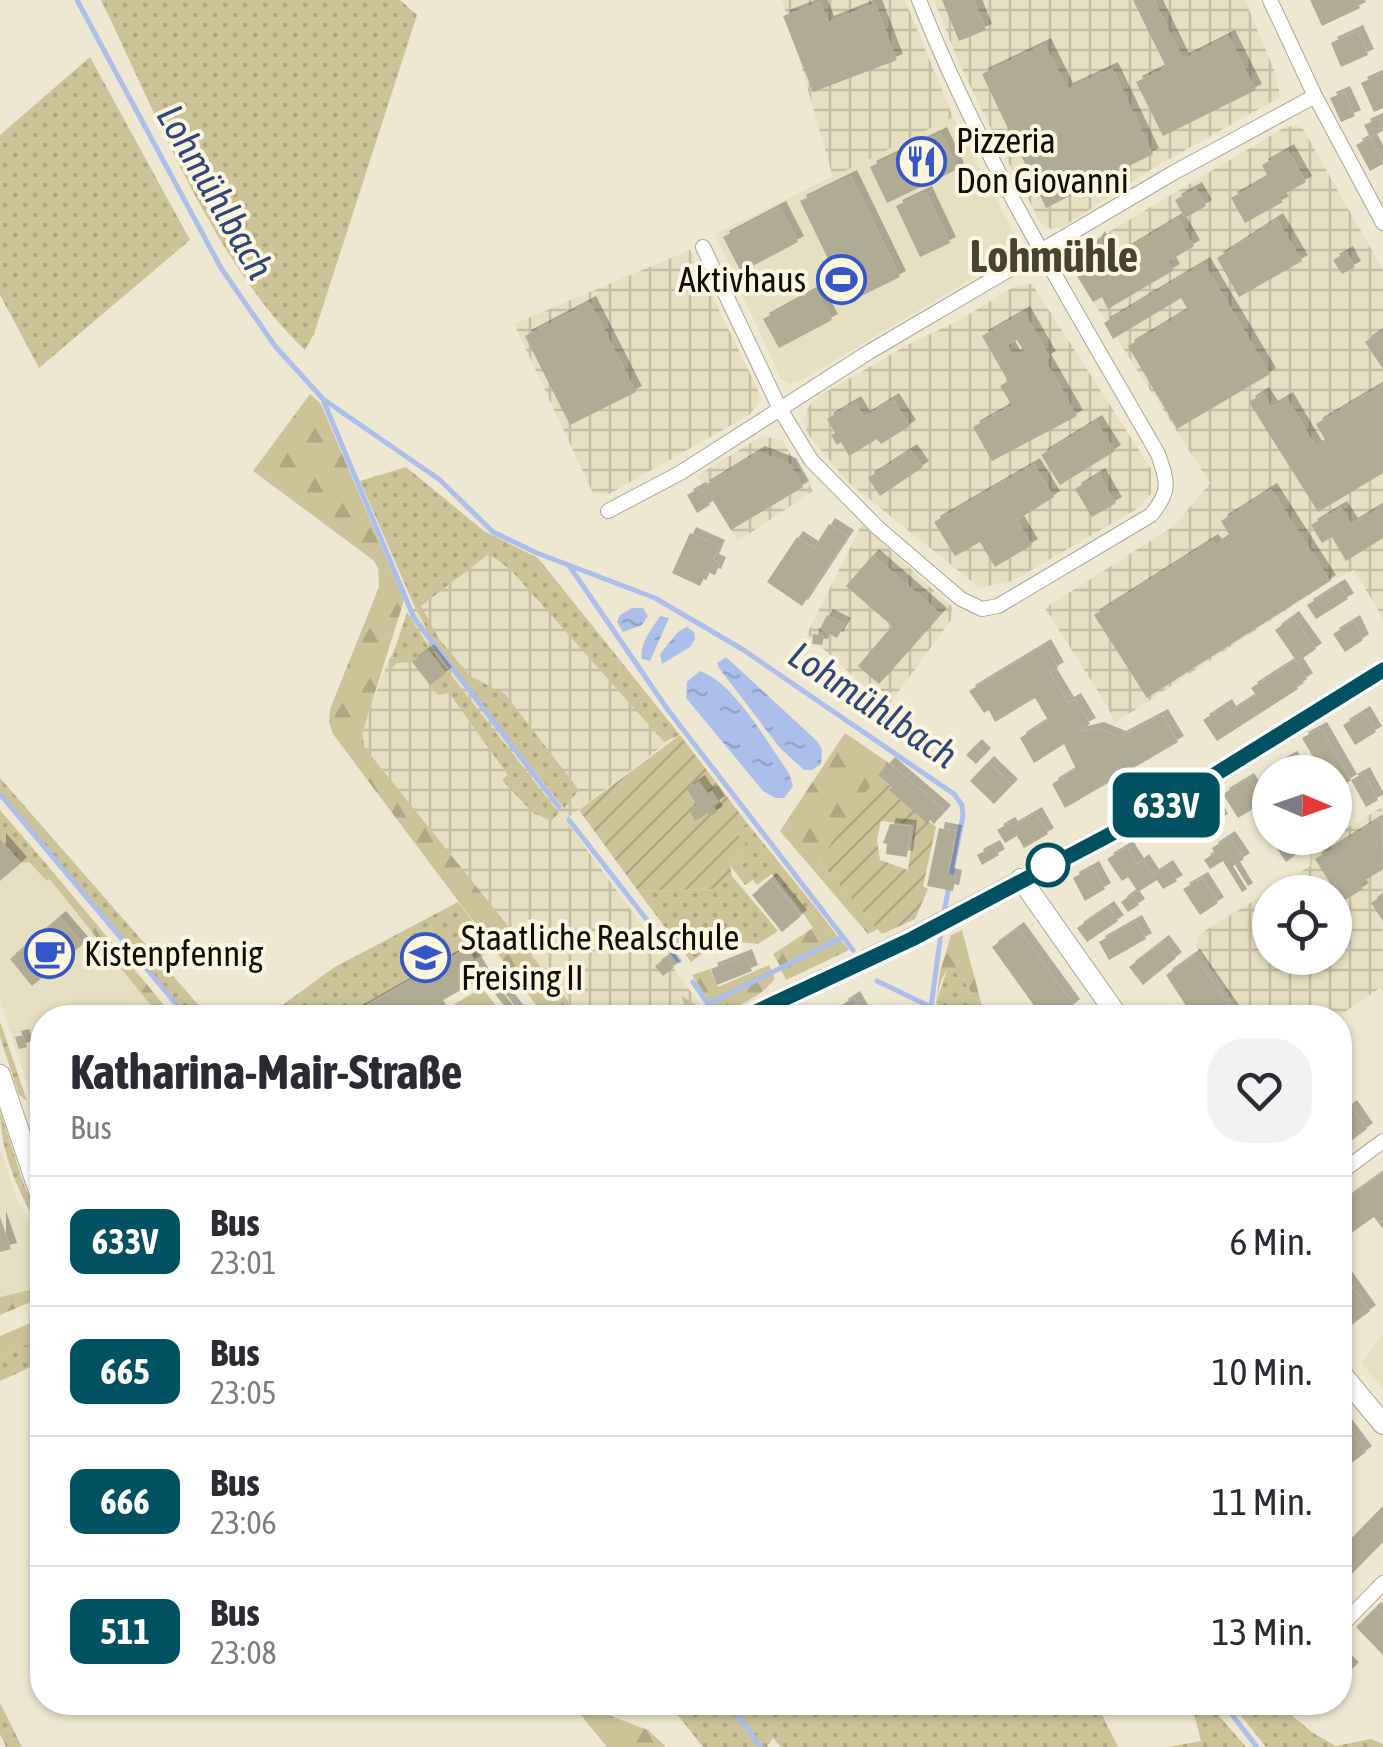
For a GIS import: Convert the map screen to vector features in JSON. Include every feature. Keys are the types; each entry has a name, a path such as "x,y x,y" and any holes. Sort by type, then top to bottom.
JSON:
{"street":[{"path":"703,247 782,411 811,460 832,484 961,600 991,609 1151,515 1168,486 1158,454 1041,253 947,66 919,0"},
{"path":"1270,0 1315,96 1383,223"},
{"path":"608,511 680,473 869,352 1173,173 1315,96"},
{"path":"770,1005 949,920 1166,805 1383,670"},
{"path":"1022,879 1110,1005"},
{"path":"0,1075 30,1164"},
{"path":"1352,1164 1383,1141"},
{"path":"1352,1391 1383,1424"},
{"path":"1352,1614 1383,1582"}],"shaded area":[{"path":"782,0 905,0 953,117 833,177"},
{"path":"934,0 1245,0 1277,77 1280,97 1155,167 1066,225 1051,229 1041,223 1000,147"},
{"path":"953,117 1018,242 1017,252 800,381 789,384 781,379 715,234"},
{"path":"1294,125 1303,129 1383,270 1383,619 1354,570 1332,580 1115,723 1045,608 1174,526 1210,483 1065,258"},
{"path":"690,250 758,390 759,403 749,415 609,494 593,493 514,324"},
{"path":"1032,284 1151,469 1151,494 1137,509 1012,581 980,588 848,482 808,434 803,421 809,406 821,395 1017,285"},
{"path":"762,436 782,440 813,491 738,541 697,476"},
{"path":"862,524 952,607 951,620 887,707 807,634"},
{"path":"490,549 515,568 669,741 565,820 700,1005 553,1005 358,740 387,664 416,604"},
{"path":"1382,807 1383,990 1380,988 1352,1007 1235,1005 1196,947 1198,935 1252,902 1252,975 1352,975 1352,875 1295,875 1310,866 1311,855 1352,855 1352,825"},
{"path":"0,810 164,1005 30,1005 30,1093 0,999"},
{"path":"0,1149 17,1200 30,1221 30,1290 0,1297"},
{"path":"1383,1334 1383,1388 1361,1363"}],"green space":[{"path":"101,0 400,0 417,15 314,334 305,350 272,315 215,231"},
{"path":"90,57 190,240 39,368 0,295 0,135"},
{"path":"310,394 321,404 404,600 362,734 365,748 571,1005 536,1005 333,734 330,709 379,587 378,568 373,560 253,471"},
{"path":"406,467 484,531 538,558 680,735 664,742 511,570 489,554 421,606 439,639 470,676 505,694 579,790 564,808 436,646 413,603 360,481"},
{"path":"407,612 428,646 559,813 551,821 533,813 502,780 508,775 449,693 438,695 430,685 445,673 429,650 412,662 397,663 387,673"},
{"path":"845,733 889,763 819,861 878,929 868,934 780,831"},
{"path":"680,735 747,823 736,832 749,850 730,865 732,876 716,889 638,891 579,810"},
{"path":"878,775 936,827 923,886 928,889 915,919 882,934 819,861","holes":["881,821 914,825 908,870 880,860 877,840"]},
{"path":"0,778 199,1005 179,1005 0,792"},
{"path":"0,810 48,866 43,870 47,881 29,862 21,863 0,839"},
{"path":"747,823 816,908 805,916 772,874 757,885 753,880 745,885 730,865 749,850 735,832"},
{"path":"48,866 164,1005 151,1005 42,870"},
{"path":"732,876 778,931 758,944 741,942 731,933 691,962 638,891 716,889"},
{"path":"458,902 494,949 474,960 466,948 365,1005 283,1005 333,968"},
{"path":"816,908 838,937 780,966 773,954 813,928 805,916"},
{"path":"962,930 982,1005 960,975 948,967 936,1003 951,935"},
{"path":"841,940 849,950 786,980 781,970"},
{"path":"769,965 772,971 709,1001 692,975 710,969 718,987"},
{"path":"948,967 960,975 980,1005 938,1005"},
{"path":"773,974 775,978 768,987 738,1005 706,1005"},
{"path":"482,988 495,1005 453,1005"},
{"path":"0,1024 27,1101 19,1095 0,1037"},
{"path":"0,1111 30,1198 30,1210 12,1173"},
{"path":"30,1290 30,1302 0,1315 0,1297"},
{"path":"30,1323 30,1342 0,1358 0,1336"},
{"path":"30,1342 30,1367 0,1381 0,1358"},
{"path":"0,1703 22,1747 6,1747 0,1734"},
{"path":"581,1715 608,1715 648,1730 666,1747 607,1747"},
{"path":"678,1715 1102,1715 1118,1747 781,1747 773,1738 767,1747 703,1747"},
{"path":"1194,1715 1218,1715 1246,1747 1168,1747 1201,1741"},
{"path":"1241,1715 1291,1715 1336,1746 1371,1739 1383,1744 1383,1747 1266,1747"}],"water":[{"path":"632,608 643,608 648,616 642,625 623,632 617,622 620,615"},
{"path":"660,616 669,618 650,661 642,659 644,642"},
{"path":"687,627 694,632 690,647 662,664 660,654"},
{"path":"726,657 818,742 821,764 804,770 780,748 719,668 717,663"},
{"path":"700,671 738,701 789,773 793,786 784,798 763,791 686,698 687,682"}],"building":[{"path":"942,0 974,0 986,30 959,41"},
{"path":"1133,0 1154,0 1183,59 1229,36 1256,90 1163,136 1136,82 1166,67"},
{"path":"1310,0 1356,0 1360,8 1322,26"},
{"path":"820,2 828,22 875,3 897,60 813,92 783,16"},
{"path":"1357,31 1368,55 1341,67 1331,43"},
{"path":"1045,44 1067,89 1112,68 1153,154 1046,208 982,74"},
{"path":"1383,73 1383,108 1374,112 1361,83"},
{"path":"1344,92 1355,116 1341,122 1330,98"},
{"path":"1379,118 1383,131 1370,137 1364,125"},
{"path":"941,133 958,169 887,203 870,167"},
{"path":"1370,137 1383,164 1370,171 1356,145"},
{"path":"1288,150 1306,182 1279,197 1283,202 1245,223 1231,198 1268,177 1262,165"},
{"path":"851,176 900,277 849,302 800,201"},
{"path":"1196,188 1206,206 1185,218 1175,200"},
{"path":"926,192 950,243 920,257 896,206"},
{"path":"780,207 798,242 741,272 723,237"},
{"path":"1178,218 1194,246 1169,261 1174,270 1108,309 1102,297 1093,302 1075,273 1099,237 1110,259"},
{"path":"1277,219 1302,261 1239,297 1217,258"},
{"path":"1347,252 1355,267 1342,274 1333,260"},
{"path":"1204,263 1270,374 1177,429 1128,346 1188,310 1181,298 1113,339 1104,323"},
{"path":"816,290 832,320 779,348 763,319"},
{"path":"590,302 636,392 570,425 525,336"},
{"path":"1024,312 1050,357 1045,360 1077,416 992,461 973,427 1012,405 1000,386 1008,381 982,336","holes":["1017,340 1024,351 1014,356 1008,345"]},
{"path":"1383,330 1383,369 1365,342"},
{"path":"1383,384 1383,473 1318,512 1249,402 1263,393 1272,407 1287,398 1316,447 1326,441 1316,424"},
{"path":"893,399 910,426 881,444 877,439 849,456 841,442 837,445 827,419 855,402 864,417"},
{"path":"1096,421 1115,451 1060,485 1041,455"},
{"path":"911,450 923,467 880,496 868,478"},
{"path":"759,452 790,464 803,487 731,530 704,486"},
{"path":"1034,464 1054,497 1017,520 1032,545 995,567 980,542 955,556 934,522"},
{"path":"1099,474 1116,503 1092,517 1075,489"},
{"path":"700,488 710,505 697,513 687,495"},
{"path":"1271,489 1330,581 1147,698 1094,615 1212,540 1216,545 1230,536 1221,521"},
{"path":"1383,505 1383,538 1346,561 1332,537 1322,543 1311,525 1341,507 1352,524"},
{"path":"829,524 848,536 802,606 767,582 797,537 814,548"},
{"path":"690,533 719,546 713,560 720,563 715,575 707,572 700,586 672,573"},
{"path":"873,555 941,614 879,684 858,666 892,626 846,586"},
{"path":"1339,585 1348,599 1316,619 1307,605"},
{"path":"827,615 845,624 837,638 820,629"},
{"path":"1293,617 1316,649 1297,662 1275,630"},
{"path":"1354,621 1363,640 1345,652 1333,634"},
{"path":"813,634 824,636 822,645 812,644"},
{"path":"1045,645 1058,668 1050,673 1068,703 1075,699 1090,724 1080,729 1082,732 1098,728 1120,737 1162,715 1178,742 1065,808 1052,784 1076,769 1064,744 1034,763 1020,738 1048,720 1035,698 995,722 989,710 984,713 969,691"},
{"path":"428,650 446,673 430,685 412,662"},
{"path":"1295,660 1307,679 1296,686 1298,689 1217,741 1203,720 1226,705 1230,712 1256,695 1251,688"},
{"path":"1364,712 1376,732 1355,745 1343,725"},
{"path":"1321,728 1337,755 1312,755 1302,738"},
{"path":"976,745 985,754 976,764 966,755"},
{"path":"988,762 1012,785 994,804 970,781"},
{"path":"889,763 945,811 934,824 930,820 927,823 889,790 892,787 878,775"},
{"path":"1364,773 1378,800 1366,807 1352,779"},
{"path":"1248,779 1252,785 1252,810 1238,818 1223,794"},
{"path":"699,781 719,802 713,806 717,812 695,821 689,810 697,805 687,789"},
{"path":"1213,801 1222,820 1196,834 1184,813"},
{"path":"1036,813 1048,834 1024,848 1017,836 1005,843 997,830 1009,823 1012,827"},
{"path":"1382,817 1383,869 1359,884 1363,889 1352,896 1352,875 1325,875 1315,859 1321,855 1352,855 1352,836"},
{"path":"890,824 911,826 907,857 886,854 887,844 883,843"},
{"path":"939,828 956,831 948,874 956,876 953,891 927,886"},
{"path":"1229,837 1244,859 1233,866 1247,889 1242,892 1223,861 1210,869 1204,860 1215,853 1212,848"},
{"path":"0,839 21,863 0,881"},
{"path":"994,846 999,855 982,865 977,855"},
{"path":"1127,847 1138,864 1143,860 1153,875 1167,866 1177,881 1163,889 1157,880 1138,892 1128,877 1122,881 1107,859"},
{"path":"1093,867 1105,889 1085,901 1073,878"},
{"path":"1202,878 1218,903 1200,915 1183,889"},
{"path":"771,879 801,916 782,932 752,895"},
{"path":"1132,894 1139,905 1128,912 1121,902"},
{"path":"1383,895 1383,921 1371,903"},
{"path":"1108,907 1118,921 1087,942 1077,928"},
{"path":"60,917 83,944 32,986 10,959"},
{"path":"1136,921 1146,939 1109,960 1099,942"},
{"path":"1018,928 1074,1005 1034,1005 992,947"},
{"path":"1163,941 1176,958 1143,985 1129,967"},
{"path":"467,948 484,977 437,1005 367,1005"},
{"path":"746,955 752,971 717,985 711,969"},
{"path":"1194,955 1229,1005 1186,1005 1166,975"},
{"path":"667,957 674,967 663,976 655,966"},
{"path":"494,981 513,1005 504,1005 488,985"},
{"path":"854,997 859,1005 842,1005"},
{"path":"23,1035 27,1047 19,1049 15,1037"},
{"path":"1352,1107 1367,1129 1352,1140"},
{"path":"1383,1172 1383,1229 1374,1217 1352,1233 1352,1194"},
{"path":"0,1217 11,1249 0,1252"},
{"path":"1352,1286 1370,1311 1352,1325"},
{"path":"1352,1433 1366,1452 1352,1463"},
{"path":"1383,1506 1383,1542 1352,1574 1352,1538"},
{"path":"1375,1608 1383,1617 1383,1655 1356,1627"}],"waterway":[{"name":"Lohmühlbach","path":"77,0 221,268 275,346 323,399 440,480 493,532 655,598 742,649 954,794 962,805 963,816 943,917"},
{"name":"Lohmühlbach","path":"324,402 414,618 559,807"},
{"name":"Lohmühlbach","path":"570,567 668,710 853,950"},
{"path":"0,794 177,1005"},
{"name":"Lohmühlbach","path":"569,820 679,961"},
{"name":"Lohmühlbach","path":"931,1005 941,933"},
{"name":"Lohmühlbach","path":"693,982 708,1004 843,937"},
{"name":"Lohmühlbach","path":"877,981 927,1005"},
{"path":"738,1715 761,1747"},
{"name":"Lohmühlbach","path":"1232,1715 1257,1747"}],"bus line":[{"name":"633V","path":"771,1005 912,939 1166,805 1383,670"}],"place":[{"name":"Pizzeria Don Giovanni","path":"921,161"},
{"name":"Aktivhaus","path":"841,280"},
{"name":"Kistenpfennig","path":"49,954"},
{"name":"Staatliche Realschule Freising II","path":"426,958"}],"district":[{"name":"Lohmühle","path":"1054,256"}]}
